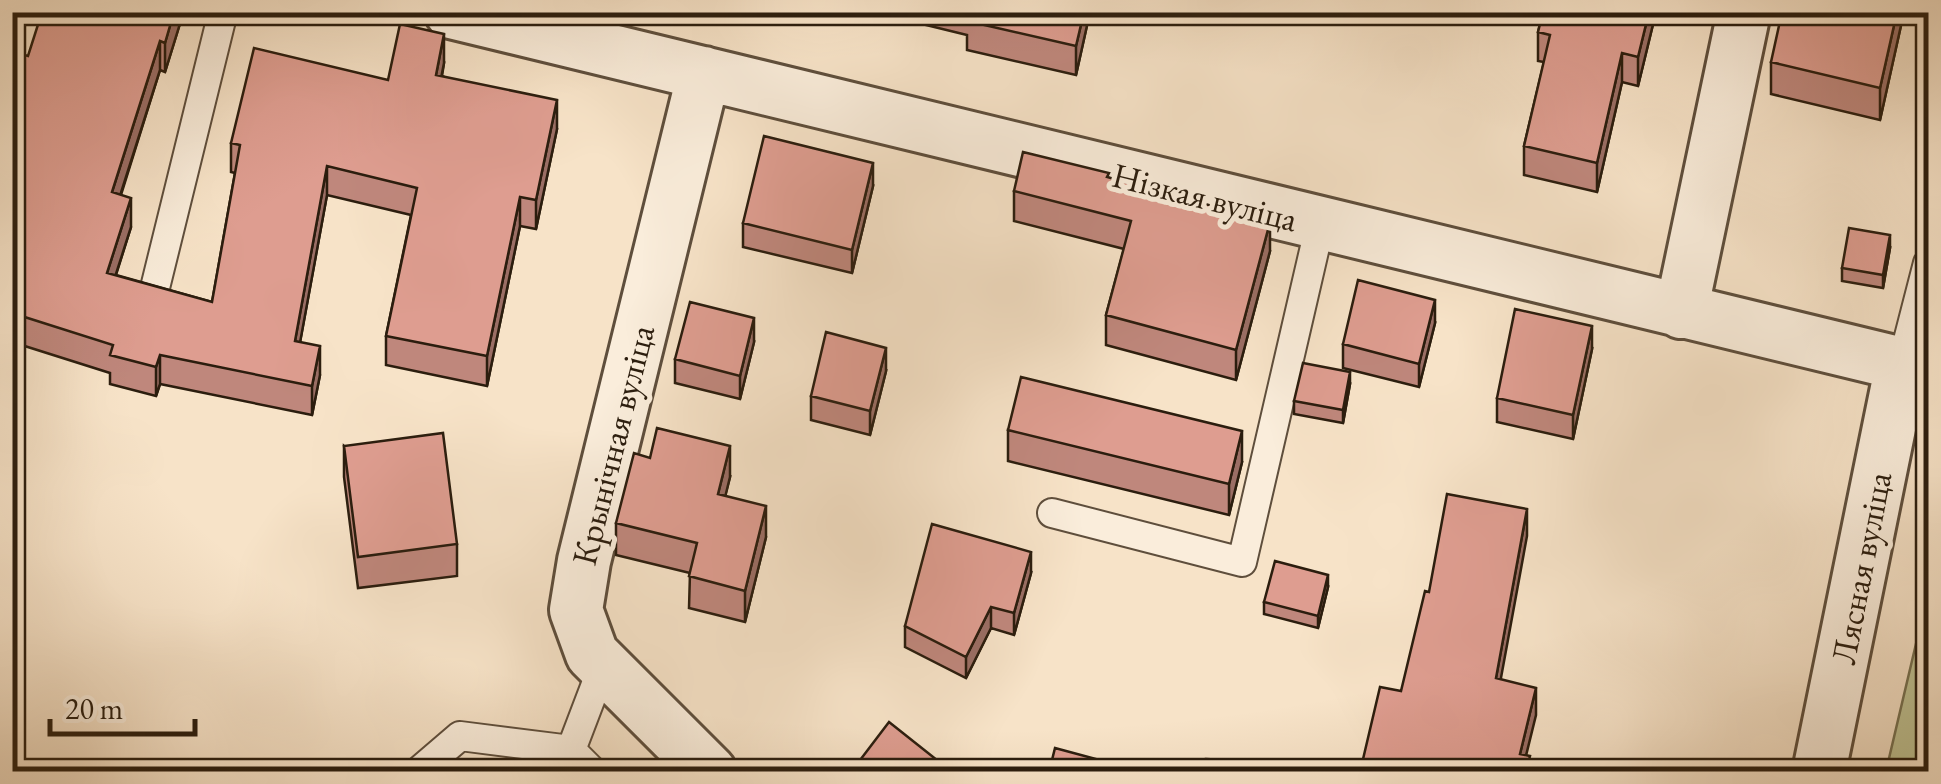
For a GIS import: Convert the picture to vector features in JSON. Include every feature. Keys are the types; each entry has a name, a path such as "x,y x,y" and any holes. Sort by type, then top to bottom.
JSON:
{"street":[{"name":"Нізкая вуліца","path":"451,12 1902,364"},
{"path":"1681,312 1744,12"},
{"name":"Крынічная вуліца","path":"704,74 584,561 576,610 592,654 710,772"},
{"name":"Лясная вуліца","path":"1820,772 1902,364"}],"lane":[{"path":"153,296 223,12"},
{"path":"1052,513 1242,562 1320,225"},
{"path":"1902,364 1928,263"},
{"path":"571,750 603,666"},
{"path":"418,772 460,736 571,750 593,772"}],"green space":[{"path":"1928,593 1928,771 1886,771"}],"building":[{"path":"42,12 174,12 165,43 160,41 112,192 131,198 107,273 212,302 240,145 231,143 254,48 388,80 400,24 444,34 436,75 557,100 536,200 520,197 487,356 386,336 417,188 327,166 295,341 320,346 312,386 160,355 156,367 110,355 113,345 12,313 12,80 21,54 28,56"},
{"path":"969,12 1084,12 1076,46 967,21"},
{"path":"1543,12 1649,12 1638,57 1622,53 1597,163 1524,146 1550,35 1538,32"},
{"path":"1782,12 1897,12 1880,88 1771,62"},
{"path":"764,136 873,163 852,250 743,223"},
{"path":"1023,152 1109,173 1107,177 1270,222 1236,350 1106,315 1131,221 1014,191"},
{"path":"1849,228 1890,235 1883,275 1842,268"},
{"path":"1358,280 1435,300 1419,364 1343,344"},
{"path":"690,302 754,318 740,376 675,359"},
{"path":"1515,309 1592,326 1573,415 1497,398"},
{"path":"826,332 886,348 870,411 811,396"},
{"path":"1303,363 1350,372 1343,410 1294,401"},
{"path":"1021,377 1242,431 1229,484 1008,430"},
{"path":"657,428 730,446 718,494 766,506 745,591 689,576 697,543 616,523 634,453 650,458"},
{"path":"443,433 457,544 358,557 344,446"},
{"path":"1447,494 1527,509 1496,678 1536,688 1520,754 1530,756 1526,772 1360,772 1380,687 1401,691 1425,591 1429,592"},
{"path":"932,524 1031,552 1014,613 991,607 966,657 905,626"},
{"path":"1275,561 1328,575 1318,616 1264,602"},
{"path":"889,722 952,772 851,772"},
{"path":"1055,748 1144,772 1049,772"},
{"path":"1206,759 1330,766 1330,772 1206,772"}]}
